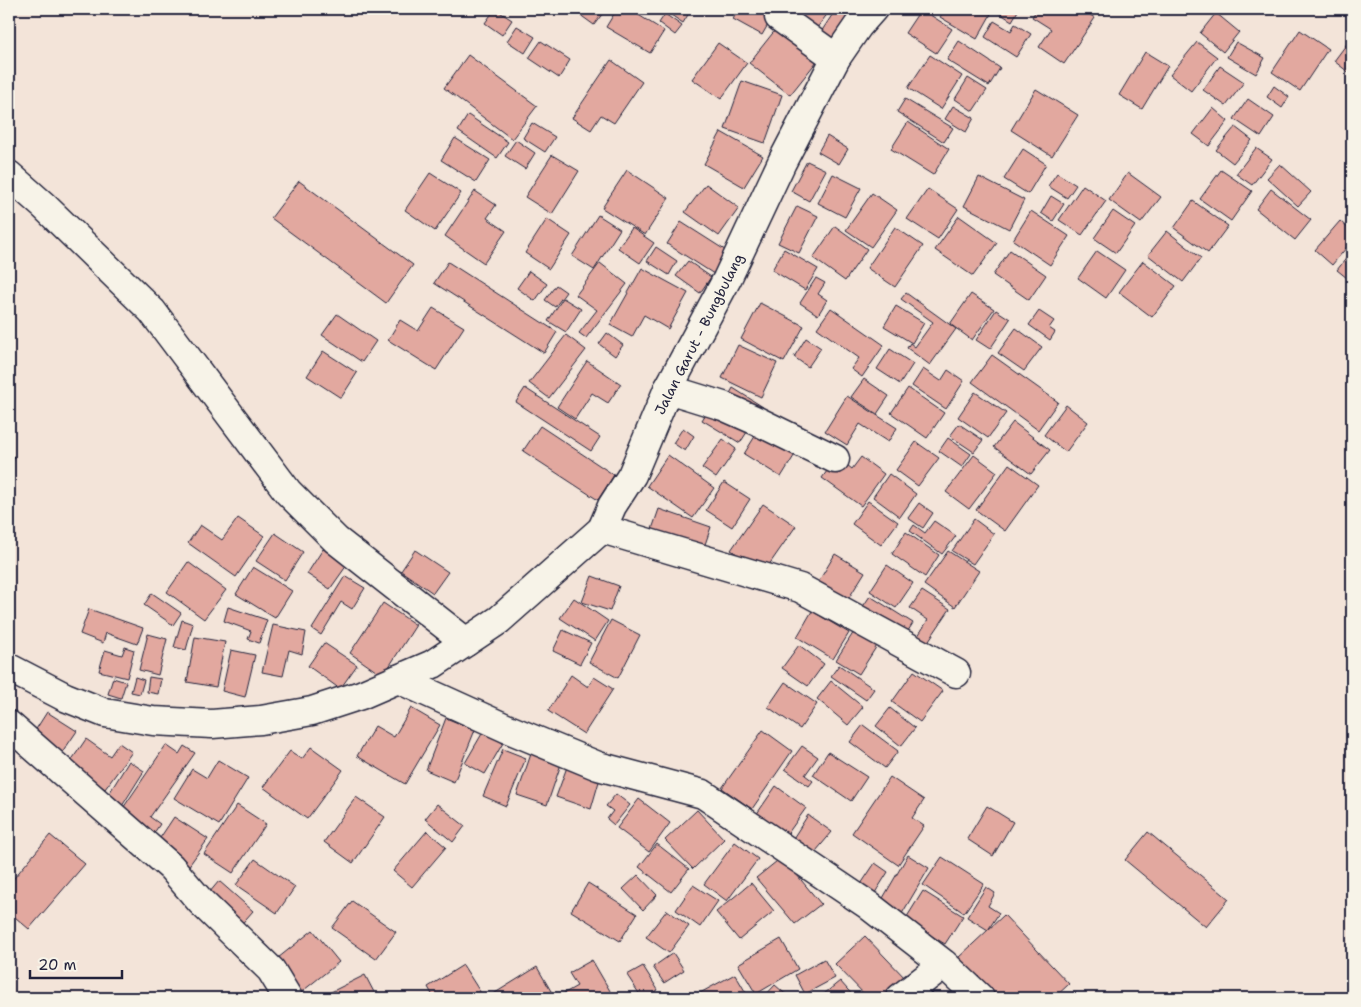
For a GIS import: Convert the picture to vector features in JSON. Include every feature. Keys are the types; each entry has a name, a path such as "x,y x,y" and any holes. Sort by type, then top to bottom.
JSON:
{"street":[{"path":"783,9 779,17 836,58"},
{"name":"Jalan Garut - Bungbulang","path":"9,668 65,697 105,713 153,721 212,724 261,720 312,711 360,695 433,664 499,620 602,529 612,506 632,475 668,388 727,279 782,162 836,58 858,26 873,9"},
{"path":"9,175 44,206 152,311 288,492 318,524 466,642"},
{"path":"668,388 723,406 835,459"},
{"path":"602,529 800,588 956,673"},
{"path":"398,679 506,728 598,766 704,794 868,905 944,964 980,998"},
{"path":"9,725 170,867 201,902 272,970 288,998"},
{"path":"900,998 944,964"}],"building":[{"path":"495,9 512,20 502,35 485,23"},
{"path":"572,9 606,9 594,25"},
{"path":"617,9 629,9 664,31 650,53 606,27"},
{"path":"662,9 683,9 689,13 683,23"},
{"path":"739,9 777,9 762,35 733,19"},
{"path":"788,9 831,9 814,32"},
{"path":"836,9 844,9 851,13 833,40 821,32"},
{"path":"921,9 952,29 936,53 905,33"},
{"path":"945,9 981,9 991,14 977,39 940,17"},
{"path":"993,9 1019,9 1012,21"},
{"path":"1037,9 1081,9 1095,18 1064,64 1039,47 1051,29 1032,17"},
{"path":"1216,13 1239,32 1223,52 1200,33"},
{"path":"665,14 682,26 675,35 659,23"},
{"path":"994,21 1011,31 1015,24 1031,34 1016,57 985,37"},
{"path":"780,24 821,56 790,95 749,63"},
{"path":"517,26 535,37 525,53 507,41"},
{"path":"1300,30 1328,49 1300,91 1272,72"},
{"path":"1352,37 1352,75 1334,61"},
{"path":"541,41 570,60 559,78 529,58"},
{"path":"959,41 1000,68 989,86 947,60"},
{"path":"1197,42 1217,57 1191,91 1170,75"},
{"path":"1236,42 1265,58 1256,74 1227,57"},
{"path":"718,43 747,63 721,99 692,79"},
{"path":"1145,52 1168,66 1142,109 1119,95"},
{"path":"468,55 537,106 512,139 444,88"},
{"path":"930,55 962,76 941,109 908,88"},
{"path":"611,60 642,82 614,123 601,115 591,130 572,118"},
{"path":"1220,66 1244,82 1226,106 1203,90"},
{"path":"968,78 987,90 973,111 955,99"},
{"path":"742,81 782,95 765,143 725,129"},
{"path":"1274,86 1289,97 1282,108 1267,97"},
{"path":"1036,89 1078,115 1052,156 1011,130"},
{"path":"905,99 953,128 944,142 897,112"},
{"path":"1248,99 1274,117 1261,137 1234,119"},
{"path":"953,106 974,118 966,132 945,119"},
{"path":"1213,108 1228,121 1209,146 1193,134"},
{"path":"468,115 508,142 497,158 458,131"},
{"path":"908,122 949,149 933,175 891,149"},
{"path":"532,123 555,137 545,152 523,138"},
{"path":"1235,127 1252,140 1233,163 1216,150"},
{"path":"721,132 763,156 744,187 704,164"},
{"path":"827,136 848,149 839,164 818,152"},
{"path":"455,138 490,160 476,182 441,160"},
{"path":"516,140 535,153 525,169 505,156"},
{"path":"1256,148 1272,159 1252,185 1236,174"},
{"path":"1023,149 1046,164 1028,194 1004,179"},
{"path":"552,155 579,171 552,214 525,197"},
{"path":"807,161 826,170 809,201 791,191"},
{"path":"1280,164 1311,192 1298,206 1267,178"},
{"path":"627,170 669,198 645,235 602,208"},
{"path":"1221,170 1252,191 1231,221 1200,199"},
{"path":"430,173 461,193 435,231 405,210"},
{"path":"1057,173 1076,185 1067,198 1048,186"},
{"path":"1128,173 1161,197 1141,223 1109,200"},
{"path":"833,174 861,188 845,217 818,203"},
{"path":"979,177 1024,200 1009,229 964,206"},
{"path":"299,181 413,265 386,303 271,218"},
{"path":"706,184 739,208 719,236 685,212"},
{"path":"1083,185 1106,201 1082,235 1059,220"},
{"path":"928,189 958,209 938,239 907,219"},
{"path":"1271,189 1311,220 1295,240 1256,209"},
{"path":"475,191 496,205 487,218 506,231 484,263 445,236"},
{"path":"872,193 897,210 871,247 846,230"},
{"path":"1051,196 1064,204 1053,221 1041,213"},
{"path":"1193,201 1228,226 1208,253 1174,228"},
{"path":"797,206 818,216 799,253 778,243"},
{"path":"1031,211 1069,236 1050,265 1013,240"},
{"path":"1113,211 1135,226 1116,253 1094,238"},
{"path":"598,215 620,229 594,270 572,256"},
{"path":"959,216 997,243 973,276 935,250"},
{"path":"547,219 571,235 549,269 525,253"},
{"path":"1340,221 1352,232 1352,241 1332,265 1315,250"},
{"path":"681,222 728,252 714,274 667,244"},
{"path":"835,226 867,249 845,281 813,258"},
{"path":"895,227 923,246 895,287 867,268"},
{"path":"632,228 654,243 640,263 618,248"},
{"path":"1167,231 1201,258 1183,282 1148,255"},
{"path":"656,247 677,261 669,275 647,261"},
{"path":"784,249 818,269 805,290 772,270"},
{"path":"1010,250 1046,275 1029,300 993,275"},
{"path":"1097,251 1125,270 1106,298 1078,278"},
{"path":"1352,251 1352,282 1337,270"},
{"path":"688,261 711,277 700,293 676,276"},
{"path":"1143,261 1176,286 1152,317 1119,292"},
{"path":"448,262 557,332 544,353 434,283"},
{"path":"600,263 627,284 586,338 579,333 597,310 576,295"},
{"path":"642,268 688,293 668,329 644,315 632,337 610,325"},
{"path":"529,271 547,284 535,301 517,288"},
{"path":"816,278 825,283 818,294 827,300 818,315 800,303"},
{"path":"556,285 566,292 555,307 545,300"},
{"path":"906,293 956,329 930,365 907,348 910,343 915,347 933,322 901,299"},
{"path":"971,294 994,309 972,340 950,324"},
{"path":"563,298 581,309 566,332 548,321"},
{"path":"760,303 804,326 784,362 741,339"},
{"path":"896,306 924,323 912,343 884,326"},
{"path":"433,308 464,327 436,370 388,340 400,320 418,331"},
{"path":"831,308 884,345 862,377 851,369 859,358 817,328"},
{"path":"996,310 1010,319 990,349 976,340"},
{"path":"1039,311 1054,321 1049,328 1055,332 1050,340 1029,325"},
{"path":"337,314 376,341 362,362 322,335"},
{"path":"1016,328 1042,347 1024,371 998,353"},
{"path":"607,333 623,345 615,356 599,344"},
{"path":"566,335 586,350 549,398 529,383"},
{"path":"806,338 821,348 808,367 794,357"},
{"path":"738,345 777,363 761,397 722,378"},
{"path":"890,349 913,364 900,384 877,369"},
{"path":"323,351 357,373 341,398 307,376"},
{"path":"992,355 1058,402 1038,430 972,382"},
{"path":"587,361 621,384 608,403 592,393 575,419 557,407"},
{"path":"923,369 941,381 948,370 964,381 946,409 912,386"},
{"path":"864,379 889,396 877,414 851,397"},
{"path":"525,388 600,437 591,451 516,402"},
{"path":"733,388 763,407 740,443 702,420 720,392 728,397"},
{"path":"908,388 944,413 927,438 891,413"},
{"path":"975,392 1006,413 988,438 958,417"},
{"path":"847,396 897,428 888,442 860,424 847,445 825,431"},
{"path":"1066,405 1088,422 1066,452 1044,435"},
{"path":"767,417 804,440 781,477 744,454"},
{"path":"1013,422 1050,450 1031,474 994,447"},
{"path":"959,424 983,440 974,452 950,436"},
{"path":"540,426 614,475 598,500 523,451"},
{"path":"683,428 694,436 685,451 673,443"},
{"path":"948,438 971,454 962,467 939,451"},
{"path":"723,439 736,449 716,478 702,468"},
{"path":"916,442 939,458 918,486 896,470"},
{"path":"9,454 15,457 9,468"},
{"path":"668,455 714,488 693,518 647,486"},
{"path":"974,455 997,472 969,509 946,492"},
{"path":"837,457 852,469 861,457 884,474 861,506 822,478"},
{"path":"1009,464 1038,485 1005,531 976,510"},
{"path":"889,474 916,494 900,517 873,497"},
{"path":"724,482 750,499 732,527 706,510"},
{"path":"868,501 898,522 881,545 852,524"},
{"path":"919,503 933,513 923,528 908,518"},
{"path":"763,504 796,526 764,572 731,550"},
{"path":"659,509 711,527 701,556 649,538"},
{"path":"238,518 264,536 236,577 188,543 200,525 222,540"},
{"path":"974,519 994,534 973,564 952,551"},
{"path":"934,521 956,536 942,554 910,531 914,525 925,533"},
{"path":"906,532 939,555 925,577 892,554"},
{"path":"275,533 303,552 285,580 256,561"},
{"path":"323,549 347,565 330,589 307,574"},
{"path":"415,550 448,572 433,593 401,571"},
{"path":"948,551 979,571 955,607 924,585"},
{"path":"835,554 865,572 842,609 813,591"},
{"path":"188,562 226,590 204,619 167,592"},
{"path":"887,565 913,583 896,608 870,591"},
{"path":"253,567 292,591 275,618 236,594"},
{"path":"345,576 365,588 352,609 341,602 321,635 312,629"},
{"path":"592,576 619,586 610,611 582,602"},
{"path":"922,591 950,609 925,646 916,639 928,620 910,608"},
{"path":"152,593 181,613 173,625 144,605"},
{"path":"870,596 913,623 901,642 858,614"},
{"path":"574,598 608,621 595,641 560,618"},
{"path":"383,603 416,625 383,676 350,653"},
{"path":"228,607 267,620 259,643 248,639 251,631 224,621"},
{"path":"89,609 143,628 137,644 106,633 103,643 80,634"},
{"path":"812,611 849,633 833,659 797,637"},
{"path":"182,620 193,624 186,650 174,647"},
{"path":"611,620 640,635 618,678 589,662"},
{"path":"273,625 306,632 302,654 289,650 283,676 262,672"},
{"path":"857,627 880,641 859,674 836,660"},
{"path":"563,630 591,643 580,664 553,651"},
{"path":"148,634 167,639 158,675 139,670"},
{"path":"195,637 225,642 216,687 187,682"},
{"path":"324,643 357,665 340,689 308,666"},
{"path":"799,645 824,664 808,686 782,668"},
{"path":"125,647 134,650 127,678 99,671 105,650 122,655"},
{"path":"231,650 255,655 245,697 222,691"},
{"path":"839,665 874,689 866,700 831,676"},
{"path":"914,671 943,691 920,722 892,702"},
{"path":"571,675 588,687 594,677 613,689 584,734 548,711"},
{"path":"135,677 144,680 140,694 131,692"},
{"path":"149,677 161,679 158,694 147,692"},
{"path":"113,678 126,682 121,698 108,694"},
{"path":"831,681 863,707 848,725 817,699"},
{"path":"785,682 817,704 800,729 768,707"},
{"path":"411,708 440,725 405,784 357,756 375,726 394,737"},
{"path":"890,708 915,728 901,746 876,726"},
{"path":"47,712 77,731 62,753 33,734"},
{"path":"446,718 475,730 454,782 426,770"},
{"path":"863,725 898,751 885,768 850,742"},
{"path":"763,730 792,751 752,809 722,788"},
{"path":"483,732 503,743 485,774 465,763"},
{"path":"86,739 110,756 119,743 132,752 105,789 69,764"},
{"path":"166,745 179,754 184,746 195,753 150,817 160,824 152,836 119,814"},
{"path":"802,746 818,757 805,775 813,781 809,786 785,769"},
{"path":"311,747 343,770 307,819 263,787 290,751 302,759"},
{"path":"503,749 526,758 506,806 483,796"},
{"path":"828,752 867,777 851,801 813,775"},
{"path":"531,754 561,764 547,805 517,795"},
{"path":"218,760 248,778 219,825 174,798 192,769 207,778"},
{"path":"129,761 144,771 117,814 102,805"},
{"path":"567,767 600,778 591,809 556,797"},
{"path":"890,777 924,800 912,818 924,826 898,865 852,833"},
{"path":"776,786 806,808 786,836 756,815"},
{"path":"616,794 630,805 614,825 607,819 613,811 606,806"},
{"path":"356,797 385,817 353,863 324,842"},
{"path":"639,799 670,823 649,852 617,828"},
{"path":"437,804 465,826 453,842 425,819"},
{"path":"237,805 266,824 233,873 204,854"},
{"path":"987,806 1013,822 993,856 967,839"},
{"path":"697,810 724,839 693,869 665,840"},
{"path":"808,815 832,832 811,857 790,843"},
{"path":"174,817 208,839 188,867 156,844"},
{"path":"427,831 446,847 412,887 393,871"},
{"path":"1148,832 1229,899 1206,927 1125,860"},
{"path":"50,835 85,864 29,929 9,912 9,884"},
{"path":"735,842 758,859 727,901 704,884"},
{"path":"657,844 689,869 671,892 639,867"},
{"path":"908,855 929,868 900,917 879,905"},
{"path":"782,857 821,904 795,924 756,878"},
{"path":"942,857 984,884 964,913 923,885"},
{"path":"255,859 295,887 277,913 236,885"},
{"path":"875,863 888,872 873,896 859,887"},
{"path":"638,875 657,895 643,910 623,889"},
{"path":"219,881 253,911 238,928 204,899"},
{"path":"588,883 637,914 620,941 571,911"},
{"path":"751,883 774,911 739,940 716,912"},
{"path":"693,885 718,901 700,927 676,910"},
{"path":"986,887 995,893 988,906 999,913 988,930 967,917"},
{"path":"923,891 963,916 945,944 905,920"},
{"path":"352,901 396,932 376,959 332,928"},
{"path":"667,910 689,926 669,953 646,937"},
{"path":"1004,915 1069,984 1054,998 996,998 958,958"},
{"path":"313,930 339,962 299,994 273,962"},
{"path":"865,936 907,980 887,998 868,998 835,964"},
{"path":"781,939 798,969 756,994 738,964"},
{"path":"673,953 684,970 664,983 653,967"},
{"path":"824,959 835,978 805,994 795,975"},
{"path":"592,960 613,996 608,998 566,998 563,994 577,986 569,973"},
{"path":"463,965 484,998 434,998 428,987"},
{"path":"643,966 658,990 645,998 642,998 627,975"},
{"path":"537,967 555,998 487,998"},
{"path":"735,974 749,998 703,998 700,993"},
{"path":"365,975 377,998 319,998"},
{"path":"840,981 855,998 819,998"},
{"path":"775,985 790,998 763,998"}]}
